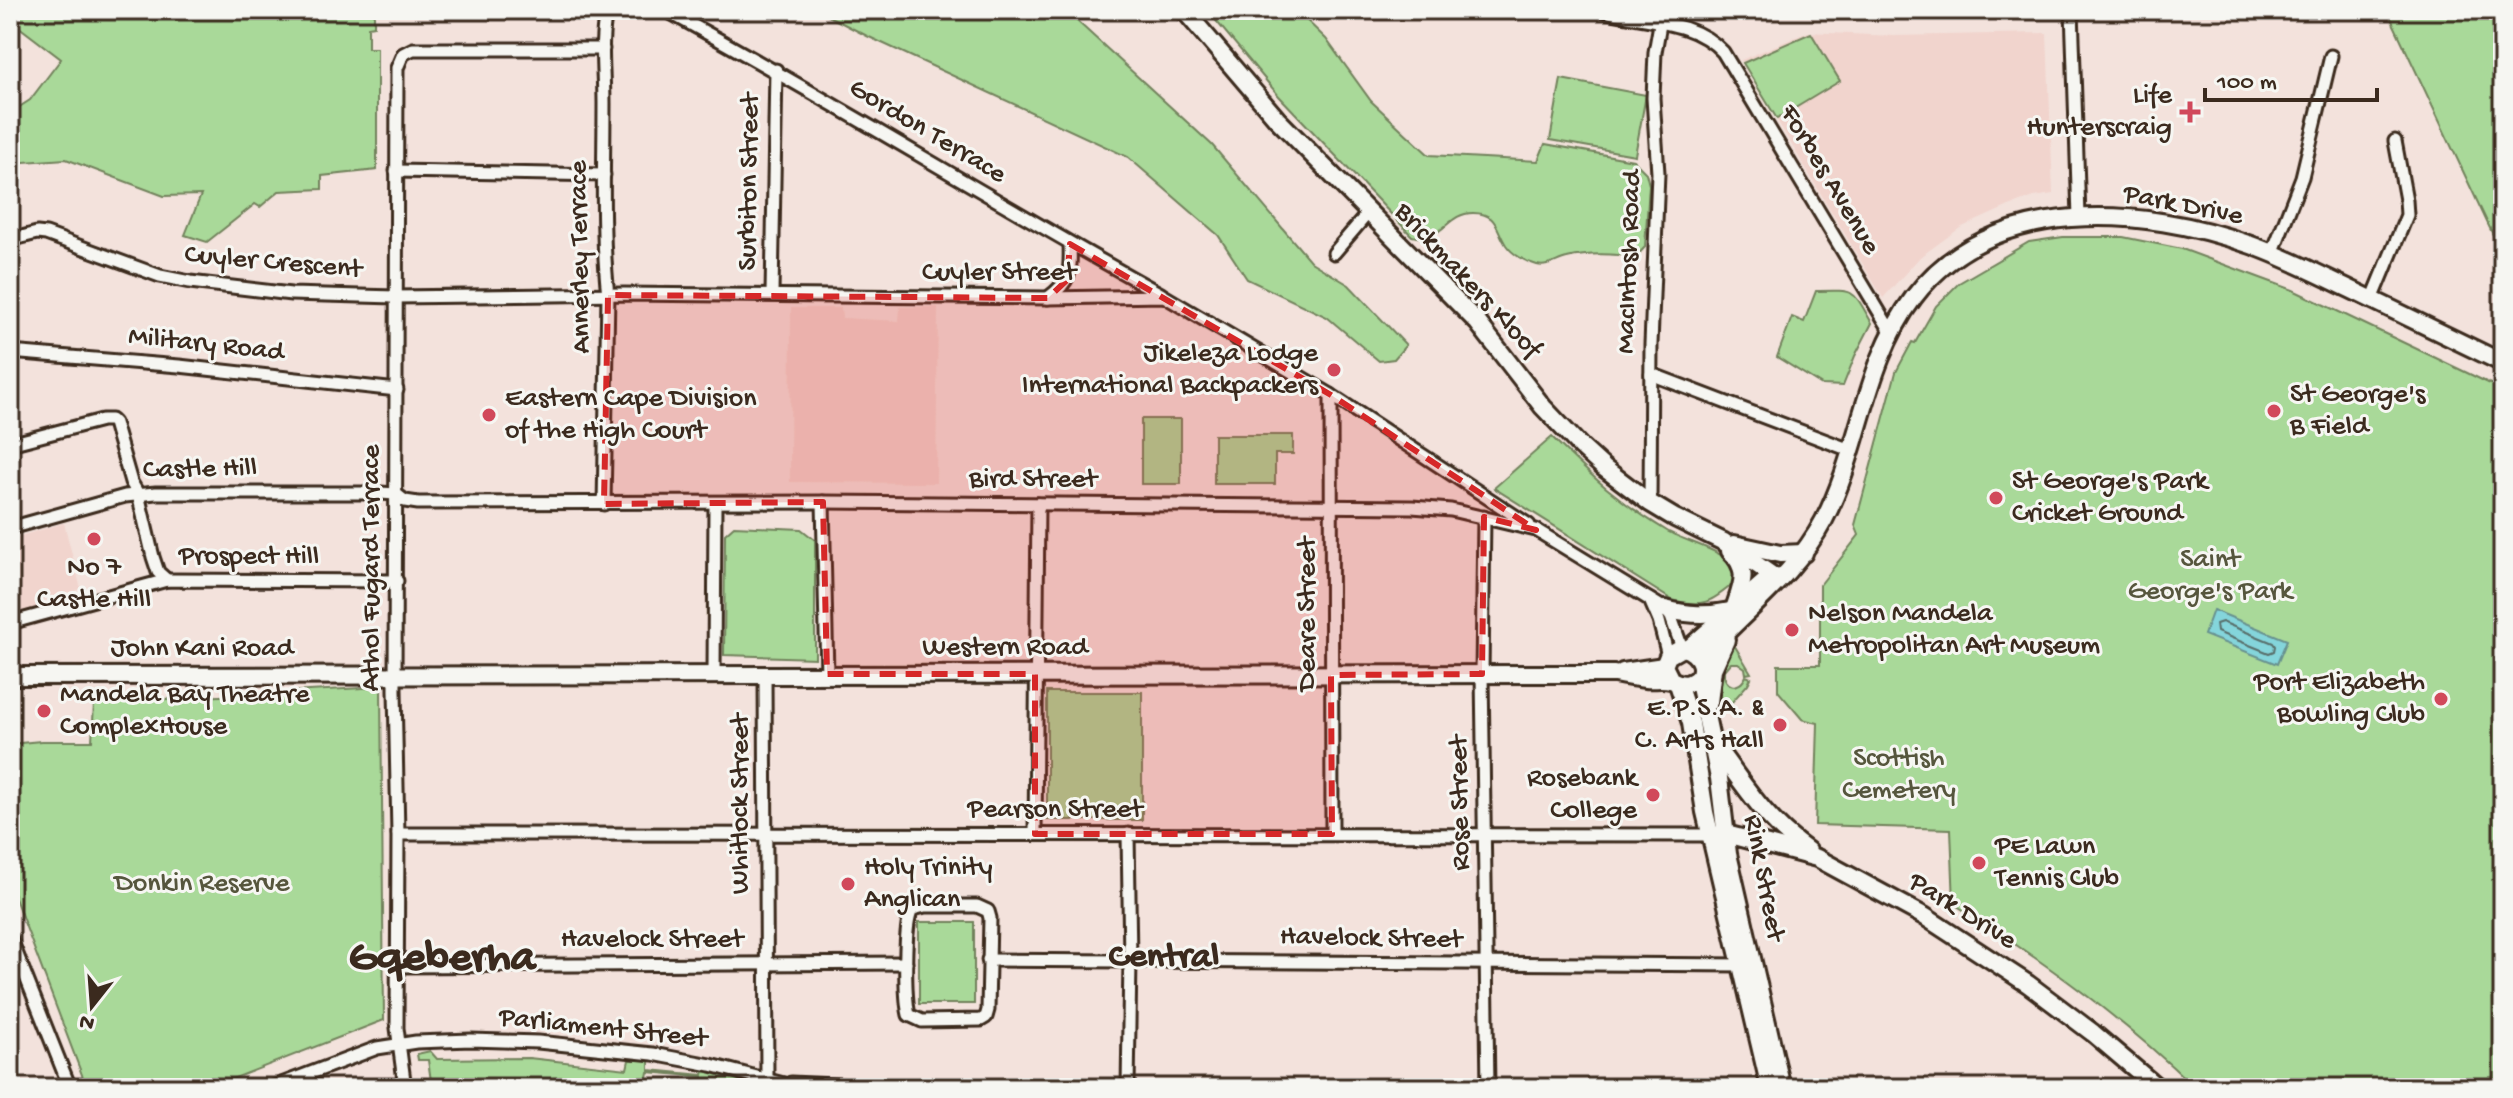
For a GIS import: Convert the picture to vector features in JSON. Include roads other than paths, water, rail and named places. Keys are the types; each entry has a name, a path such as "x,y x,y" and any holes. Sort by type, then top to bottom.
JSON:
{"street":[{"name":"Annerley Terrace","path":"604,504 608,295 605,267 603,49 607,10"},
{"name":"Gordon Terrace","path":"665,10 776,70 1164,296"},
{"name":"Brickmakers Kloof","path":"1184,10 1277,119 1478,323 1543,407 1581,447 1650,503 1780,575"},
{"path":"1601,10 1660,24"},
{"path":"2072,10 2079,217"},
{"name":"Forbes Avenue","path":"1660,24 1688,28 1707,38 1723,52 1892,333"},
{"name":"MacIntosh Road","path":"1650,503 1658,173 1653,98 1660,24"},
{"name":"Athol Fugard Terrace","path":"405,1088 398,1044 395,675 397,68 407,51 603,49"},
{"path":"2272,254 2302,177 2331,56"},
{"name":"Surbiton Street","path":"772,294 776,70"},
{"path":"2372,300 2407,215 2395,141"},
{"path":"396,171 604,175"},
{"path":"1334,253 1368,213"},
{"name":"Park Drive","path":"1681,665 1804,553 1825,518 1873,377 1892,333 1914,296 1935,274 1992,237 2025,225 2079,217 2117,217 2195,228 2272,254 2503,363"},
{"name":"Cuyler Crescent","path":"10,240 37,233 52,235 160,276 190,282 291,294 395,297"},
{"path":"1048,298 1061,289 1067,280 1070,244"},
{"name":"Cuyler Street","path":"395,297 772,294 1048,298 1164,296"},
{"path":"1164,296 1331,395 1536,530"},
{"name":"Military Road","path":"10,352 179,366 397,390"},
{"path":"1651,374 1850,450"},
{"name":"Deare Street","path":"1331,395 1332,834"},
{"path":"10,444 111,420 117,428 131,482 138,494 158,572 167,580"},
{"name":"Castle Hill","path":"10,528 138,494 396,494"},
{"name":"Bird Street","path":"396,494 405,501 418,503 823,502 1412,507 1451,510 1536,530 1665,609"},
{"path":"823,502 827,674"},
{"path":"714,674 715,504"},
{"path":"1035,834 1038,504"},
{"name":"Rose Street","path":"1484,517 1482,674 1488,1088"},
{"path":"1706,533 1732,552 1742,567 1743,577 1713,669 1710,685 1711,735 1758,807 1817,858"},
{"path":"1724,542 1780,554 1804,553"},
{"name":"Prospect Hill","path":"10,623 167,580 397,581"},
{"path":"1650,599 1681,665"},
{"path":"1665,609 1685,614 1733,615"},
{"path":"1665,609 1671,617 1681,665"},
{"name":"Western Road","path":"395,675 1614,674 1641,679 1681,665"},
{"name":"Western Road","path":"1614,674 1681,665"},
{"name":"Rink Street","path":"1681,665 1705,812 1728,854 1748,965 1778,1088"},
{"name":"Rink Street","path":"1681,665 1711,735 1719,835"},
{"name":"Whitlock Street","path":"765,674 767,1078"},
{"name":"John Kani Road","path":"10,676 395,675"},
{"path":"1641,679 1667,693 1691,723"},
{"name":"Pearson Street","path":"398,834 1719,835"},
{"path":"1128,834 1128,1088"},
{"name":"Park Drive","path":"1719,835 1817,858 1924,916 2028,984 2158,1088"},
{"path":"977,906 988,911 987,1014 984,1019 975,1022 912,1018 908,1009 906,963 909,914 915,907 977,906"},
{"path":"10,937 70,1088"},
{"name":"Havelock Street","path":"988,960 1748,965"},
{"name":"Havelock Street","path":"398,966 906,963"},
{"name":"Parliament Street","path":"271,1088 356,1055 398,1044 471,1040 653,1054 767,1078 799,1088"},
{"path":"786,1083 900,1088"}],"water":[{"path":"2213,610 2287,640 2277,664 2204,635"}],"place":[{"name":"Life Hunterscraig","path":"2190,112"},
{"name":"Jikeleza Lodge International Backpackers","path":"1334,370"},
{"name":"St George's B Field","path":"2274,411"},
{"name":"Eastern Cape Division of the High Court","path":"489,415"},
{"name":"St George's Park Cricket Ground","path":"1996,498"},
{"name":"No 7 Castle Hill","path":"94,539"},
{"name":"Nelson Mandela Metropolitan Art Museum","path":"1792,630"},
{"name":"Port Elizabeth Bowling Club","path":"2441,699"},
{"name":"Mandela Bay Theatre ComplexHouse","path":"44,711"},
{"name":"E.P.S.A. & C. Arts Hall","path":"1780,725"},
{"name":"Rosebank College","path":"1653,795"},
{"name":"PE Lawn Tennis Club","path":"1979,863"},
{"name":"Holy Trinity Anglican","path":"848,884"}],"district":[{"name":"Central","path":"1164,958"},
{"name":"Gqeberha","path":"442,960"}],"park label":[{"name":"Saint George's Park","path":"2210,576"},
{"name":"Scottish Cemetery","path":"1899,775"},
{"name":"Donkin Reserve","path":"202,884"}]}
